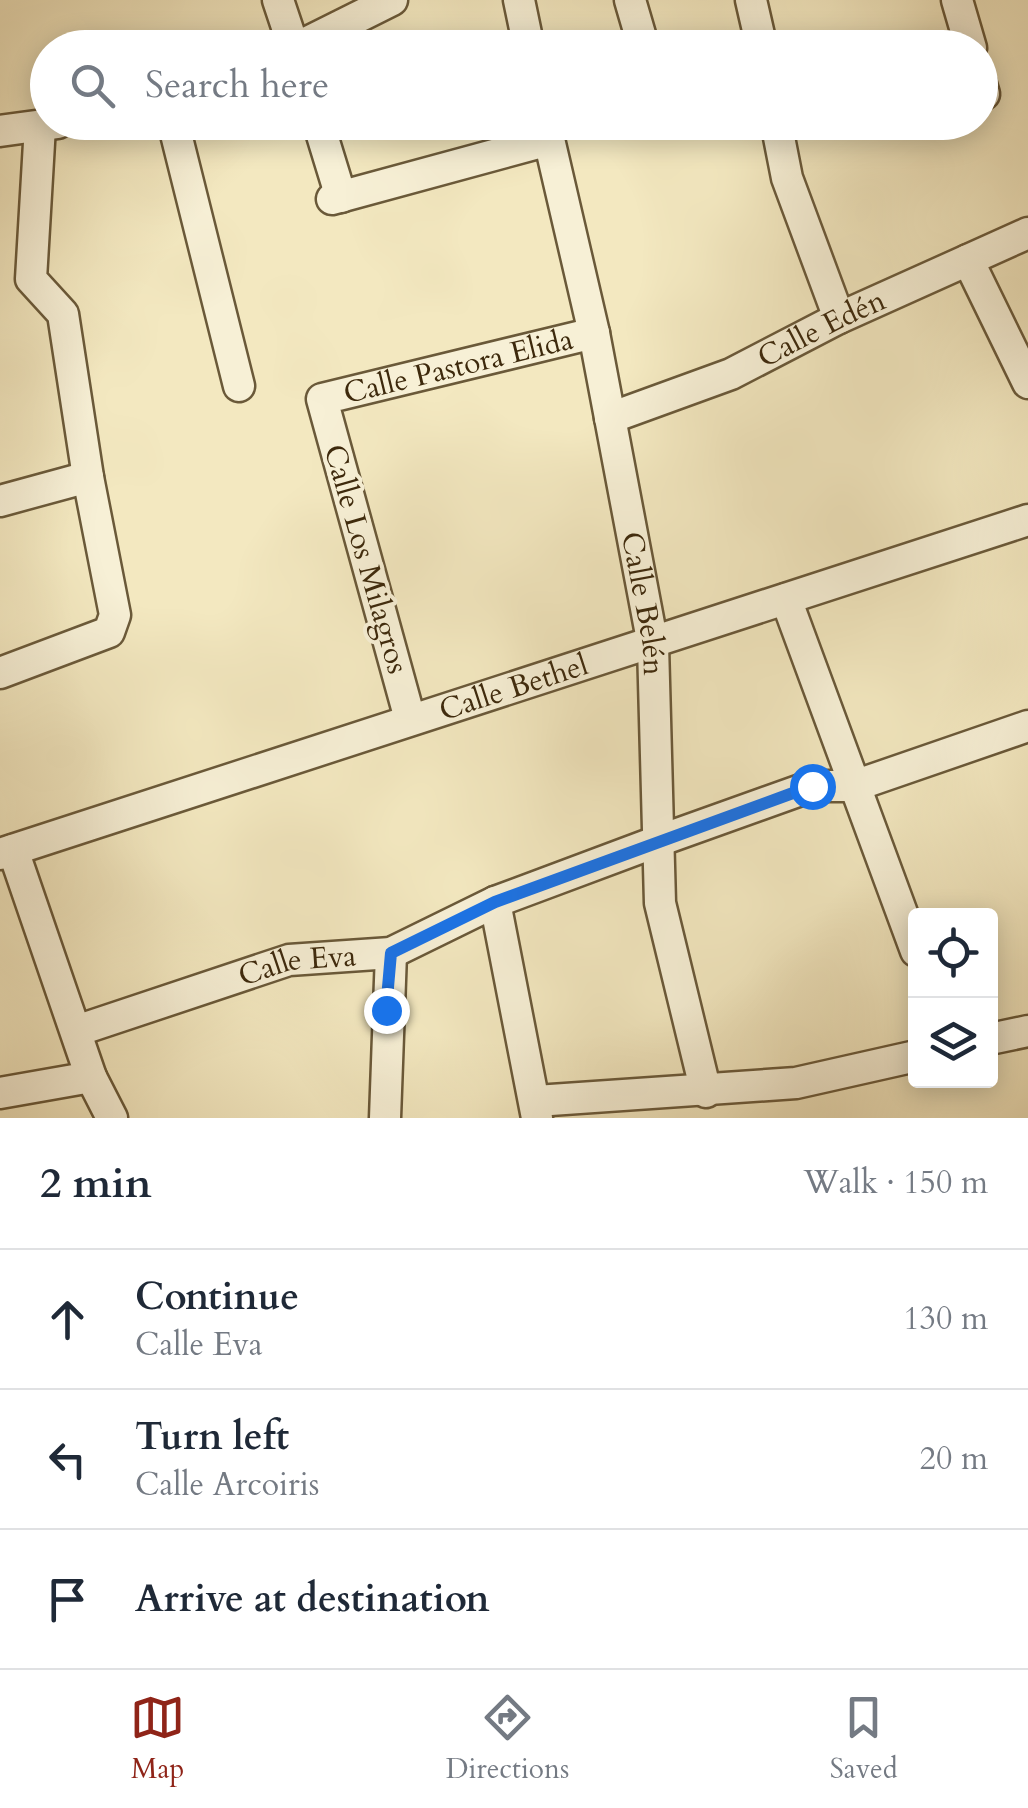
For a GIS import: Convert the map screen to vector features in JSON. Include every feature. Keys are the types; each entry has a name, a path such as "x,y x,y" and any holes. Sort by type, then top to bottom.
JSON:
{"street":[{"path":"278,0 289,30"},
{"path":"331,30 392,0"},
{"path":"519,0 525,30"},
{"path":"630,0 639,30"},
{"path":"752,0 758,30"},
{"path":"957,0 966,30"},
{"path":"0,132 30,127"},
{"path":"0,673 109,632 115,615 88,477 63,314 31,280 49,140"},
{"path":"178,140 239,386"},
{"path":"322,140 337,198 519,140"},
{"name":"Calle Belén","path":"549,140 594,334 653,645 660,903 706,1092"},
{"path":"780,140 787,178 839,318"},
{"name":"Calle Edén","path":"610,418 732,374 839,318 1028,233"},
{"path":"968,260 1028,382"},
{"name":"Calle Pastora Elida","path":"322,399 594,334"},
{"name":"Calle Los Milagros","path":"322,399 410,719"},
{"path":"0,501 88,477"},
{"name":"Calle Bethel","path":"7,852 1028,520"},
{"path":"786,599 908,930"},
{"name":"Calle Eva","path":"76,1031 289,960 391,953 495,902 812,786 854,786 1028,726"},
{"path":"7,852 91,1077 112,1118"},
{"path":"495,902 537,1110 796,1084 908,1058"},
{"path":"385,1118 391,953"},
{"path":"998,1037 1028,1031"},
{"path":"0,1093 91,1077"}],"route":[{"path":"386,1010 391,953 495,902 812,786"}]}
